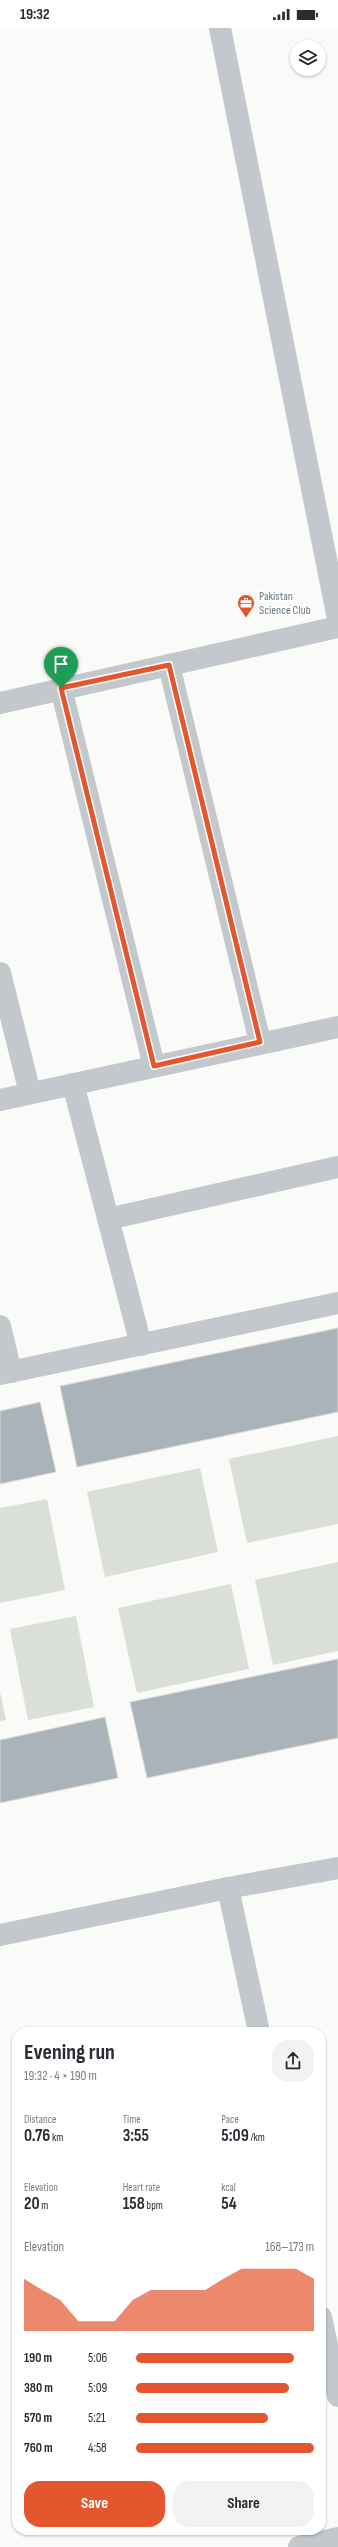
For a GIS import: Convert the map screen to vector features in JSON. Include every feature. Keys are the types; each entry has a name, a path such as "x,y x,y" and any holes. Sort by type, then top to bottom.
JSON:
{"street":[{"path":"220,28 338,619"},
{"path":"0,703 61,688 338,627"},
{"path":"169,665 260,1042"},
{"path":"61,688 154,1066"},
{"path":"0,973 30,1093"},
{"path":"0,1100 260,1042 338,1027"},
{"path":"73,1084 141,1345"},
{"path":"108,1219 338,1167"},
{"path":"0,1326 5,1373 338,1303"},
{"path":"0,1935 228,1888 338,1868"},
{"path":"228,1888 259,2027"},
{"path":"326,2340 338,2396"},
{"path":"299,2547 338,2538"}],"shaded area":[{"path":"338,1436 338,1524 247,1543 229,1459"},
{"path":"200,1468 218,1552 105,1577 87,1492"},
{"path":"47,1499 65,1590 0,1603 0,1508"},
{"path":"338,1562 338,1651 273,1665 255,1580"},
{"path":"231,1584 249,1669 137,1693 118,1608"},
{"path":"76,1616 94,1707 28,1720 10,1629"},
{"path":"0,1692 6,1720 0,1721"}],"building":[{"path":"338,1328 338,1412 77,1467 60,1386"},
{"path":"40,1402 56,1472 0,1484 0,1411"},
{"path":"338,1659 338,1738 147,1778 130,1702"},
{"path":"105,1717 118,1778 0,1803 0,1740"}],"place":[{"name":"Pakistan Science Club","path":"246,618"}],"route":[{"path":"169,665 260,1042 154,1066 61,688 169,665"}]}
